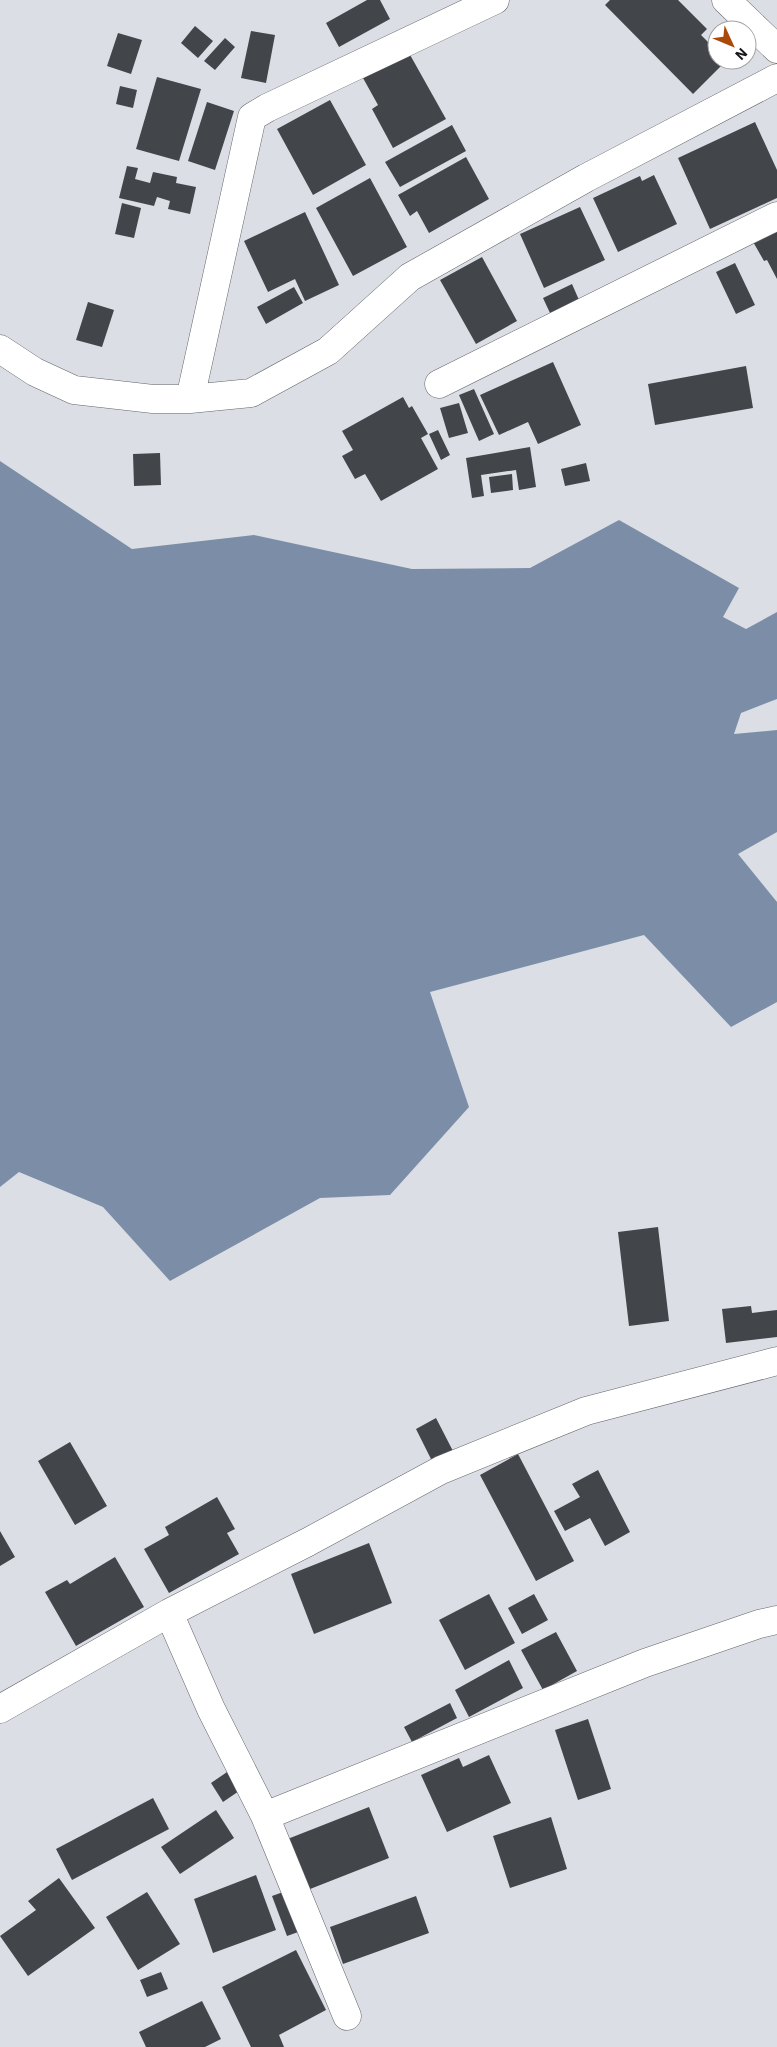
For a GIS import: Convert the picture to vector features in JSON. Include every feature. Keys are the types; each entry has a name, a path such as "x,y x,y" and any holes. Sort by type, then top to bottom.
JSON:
{"street":[{"path":"190,399 252,117 267,108 495,0"},
{"path":"726,0 776,47"},
{"path":"0,349 35,372 74,390 154,399 190,399 251,393 328,351 410,277 586,178 777,78"},
{"path":"439,384 777,216"},
{"path":"0,1709 169,1614 308,1542 440,1470 586,1411 777,1361"},
{"path":"169,1614 211,1709 265,1816 348,2016"},
{"path":"265,1816 645,1664 759,1624 777,1620"}],"water":[{"path":"0,461 132,549 254,535 412,569 530,568 619,520 739,588 723,617 746,629 777,612 777,699 741,713 734,734 777,730 777,832 738,854 777,902 777,1002 731,1027 644,935 430,992 469,1107 390,1195 320,1198 170,1281 103,1207 19,1172 0,1187"}],"building":[{"path":"367,0 380,0 390,19 339,47 326,23"},
{"path":"610,0 678,0 707,29 701,35 707,41 707,70 717,70 693,94 605,5"},
{"path":"195,26 213,41 198,58 181,43"},
{"path":"251,31 275,35 266,83 241,78"},
{"path":"118,33 142,40 131,74 107,66"},
{"path":"225,38 235,47 215,70 204,61"},
{"path":"409,53 446,119 393,148 372,109 378,105 363,78"},
{"path":"157,77 201,89 179,161 136,149"},
{"path":"120,86 137,90 133,108 116,104"},
{"path":"330,100 366,165 313,195 277,129"},
{"path":"207,102 234,111 215,170 188,161"},
{"path":"755,122 777,170 777,198 710,229 678,158"},
{"path":"452,125 466,151 400,187 385,162"},
{"path":"466,157 489,199 429,233 417,211 410,216 398,195"},
{"path":"127,166 138,168 135,179 150,183 153,172 177,177 176,183 196,187 190,214 168,209 170,201 157,197 154,206 119,198"},
{"path":"654,175 677,224 618,252 593,198 640,176 642,181"},
{"path":"370,178 407,247 353,276 316,208"},
{"path":"122,203 141,208 134,238 115,234"},
{"path":"580,207 605,260 544,288 520,234"},
{"path":"305,212 339,285 305,301 295,279 268,292 244,241"},
{"path":"777,226 777,279 767,260 764,261 752,240"},
{"path":"482,257 517,321 476,344 440,280"},
{"path":"735,263 755,305 736,314 716,272"},
{"path":"572,284 579,300 550,313 543,298"},
{"path":"294,287 303,303 266,324 257,307"},
{"path":"88,302 114,310 102,347 76,340"},
{"path":"553,362 581,425 538,444 528,422 499,435 480,395"},
{"path":"746,366 753,408 655,425 648,384"},
{"path":"474,389 494,434 479,441 459,395"},
{"path":"403,397 409,408 412,406 428,434 421,438 438,469 381,501 365,474 355,479 342,456 353,450 342,431"},
{"path":"459,403 468,433 449,438 440,408"},
{"path":"438,430 450,455 441,460 429,434"},
{"path":"530,447 536,487 519,490 516,470 481,475 484,496 472,498 466,458"},
{"path":"160,453 161,485 134,486 133,454"},
{"path":"586,463 590,481 565,486 561,469"},
{"path":"512,474 513,490 491,493 489,477"},
{"path":"658,1227 669,1321 629,1326 618,1232"},
{"path":"751,1306 752,1313 777,1310 777,1337 726,1343 722,1309"},
{"path":"436,1418 454,1453 433,1463 416,1429"},
{"path":"70,1442 107,1506 75,1525 38,1461"},
{"path":"518,1454 574,1561 536,1581 480,1475"},
{"path":"598,1470 630,1532 605,1546 590,1518 565,1531 554,1511 580,1497 572,1484"},
{"path":"217,1497 235,1529 227,1533 239,1554 169,1593 144,1549 169,1535 165,1527"},
{"path":"0,1531 15,1557 0,1566"},
{"path":"369,1543 392,1603 314,1634 291,1574"},
{"path":"115,1557 144,1607 76,1646 45,1592 67,1580 70,1584"},
{"path":"489,1594 515,1643 465,1670 439,1620"},
{"path":"534,1594 548,1620 522,1634 508,1608"},
{"path":"556,1632 577,1671 543,1690 521,1650"},
{"path":"509,1660 523,1688 469,1717 455,1690"},
{"path":"450,1703 457,1718 412,1742 404,1727"},
{"path":"588,1719 611,1789 578,1800 555,1730"},
{"path":"489,1755 511,1803 447,1832 421,1775 459,1758 463,1767"},
{"path":"230,1770 242,1789 223,1802 211,1783"},
{"path":"153,1798 169,1829 72,1880 56,1849"},
{"path":"369,1807 389,1858 305,1891 285,1840"},
{"path":"216,1810 234,1838 180,1874 161,1847"},
{"path":"551,1817 567,1869 510,1888 493,1836"},
{"path":"256,1875 276,1930 213,1953 194,1899"},
{"path":"59,1878 95,1928 28,1976 0,1936 36,1910 28,1901"},
{"path":"286,1891 301,1931 287,1936 272,1896"},
{"path":"147,1892 180,1944 138,1970 106,1917"},
{"path":"416,1896 429,1933 343,1964 330,1927"},
{"path":"296,1950 326,2010 279,2035 284,2047 251,2047 222,1987"},
{"path":"161,1972 168,1989 147,1997 140,1980"},
{"path":"202,2001 221,2039 205,2047 146,2047 139,2032"}]}
